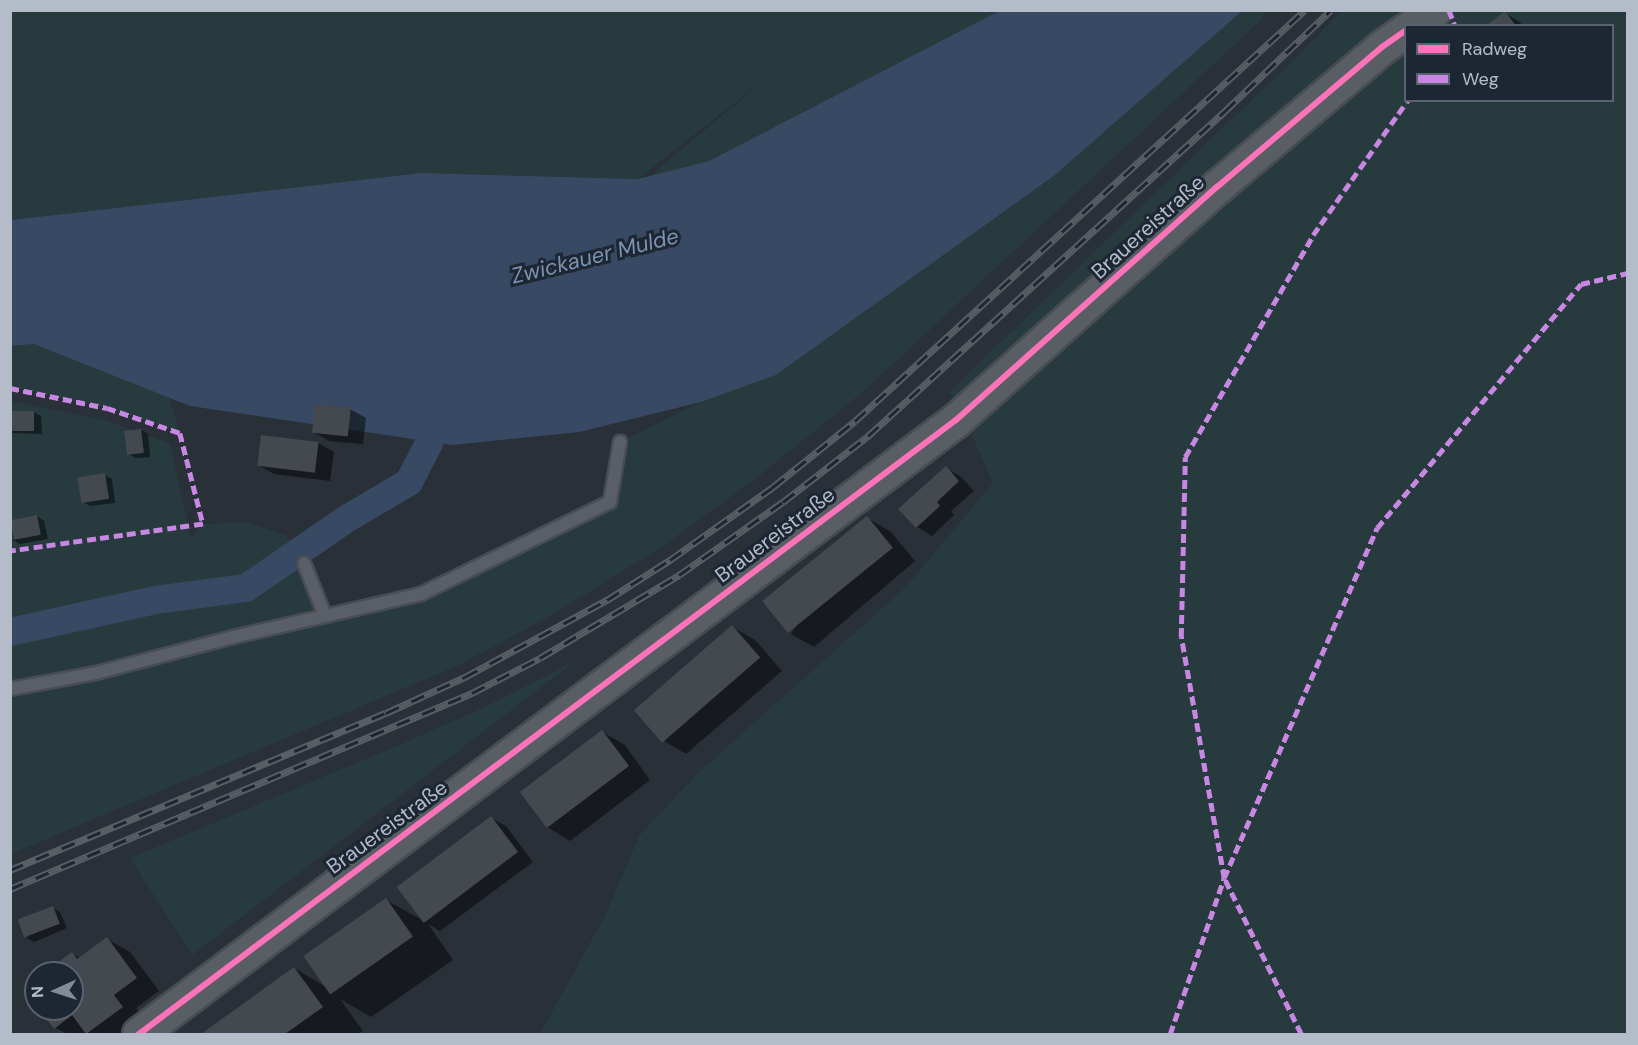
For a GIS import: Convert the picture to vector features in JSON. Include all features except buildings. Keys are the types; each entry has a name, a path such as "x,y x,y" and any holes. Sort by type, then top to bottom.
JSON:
{"street":[{"path":"1415,24 1434,10"},
{"name":"Brauereistraße","path":"139,1035 956,420 1217,187 1382,47 1404,31"}],"lane":[{"path":"10,689 96,673 421,594 610,502 620,442"},
{"path":"304,563 325,616"}],"green space":[{"path":"10,11 999,11 709,161 650,176 769,76 638,179 421,173 11,220"},
{"path":"1242,11 1267,11 1262,19 864,391 755,479 663,546 550,616 459,665 11,854 11,401 104,420 170,443 191,539 203,524 247,522 287,536 325,616 421,594 610,502 620,442 701,402 776,375 1055,175"},
{"path":"1341,11 1627,11 1627,1034 540,1034 605,916 639,836 698,773 906,587 993,483 957,401 948,393 1313,41"},
{"path":"34,344 169,397 180,433 107,408 11,388 11,346"},
{"path":"574,662 192,955 130,858 397,746 478,710"}],"water":[{"name":"Zwickauer Mulde","path":"999,11 1242,11 1055,175 776,375 701,402 579,432 453,445 190,406 34,344 11,346 11,220 421,173 638,179 709,161"}],"waterway":[{"path":"10,632 155,600 246,588 348,518 409,482 430,441"}],"railway":[{"path":"10,870 386,713 465,677 607,600 670,560 773,487 855,421 1305,10"},
{"path":"10,889 472,693 540,658 679,575 783,502 868,436 1225,111 1331,10"}],"marked path":[{"path":"1449,10 1454,24"},
{"path":"1301,1034 1224,878 1181,637 1185,457 1313,235 1407,102"},
{"path":"1170,1034 1224,878 1377,528 1581,284 1628,273"},
{"path":"10,388 107,408 180,433 203,524 10,551"}],"cycle path":[{"path":"139,1034 956,420 1217,187 1382,47 1404,31"}]}
